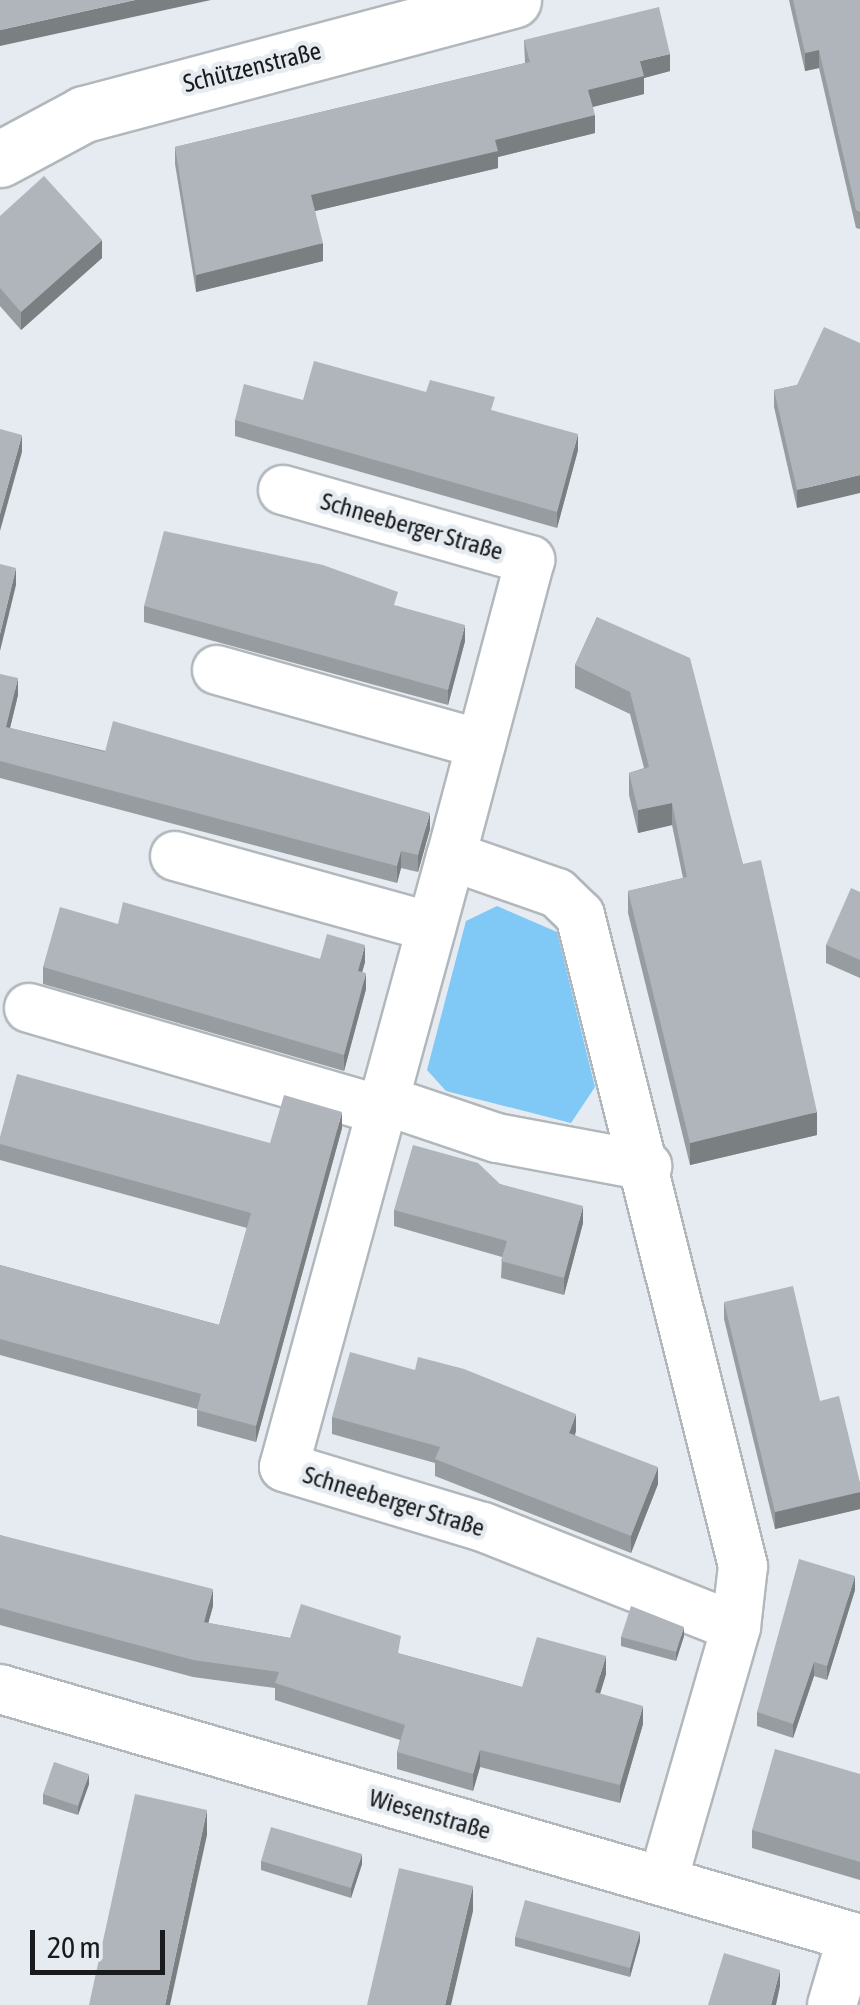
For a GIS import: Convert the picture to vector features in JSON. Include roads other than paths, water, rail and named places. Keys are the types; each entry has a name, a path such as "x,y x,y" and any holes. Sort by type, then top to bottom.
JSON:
{"main road":[{"name":"Schützenstraße","path":"0,160 84,114 513,0"}],"street":[{"name":"Schneeberger Straße","path":"283,490 530,560 284,1467 483,1527 736,1627"},
{"path":"217,670 481,744"},
{"path":"174,856 431,927"},
{"path":"451,856 558,893 580,915 647,1166 743,1566 736,1627 664,1880"},
{"path":"29,1008 497,1138 647,1166"},
{"name":"Wiesenstraße","path":"0,1689 856,1938"},
{"path":"832,2005 856,1938"}]}
